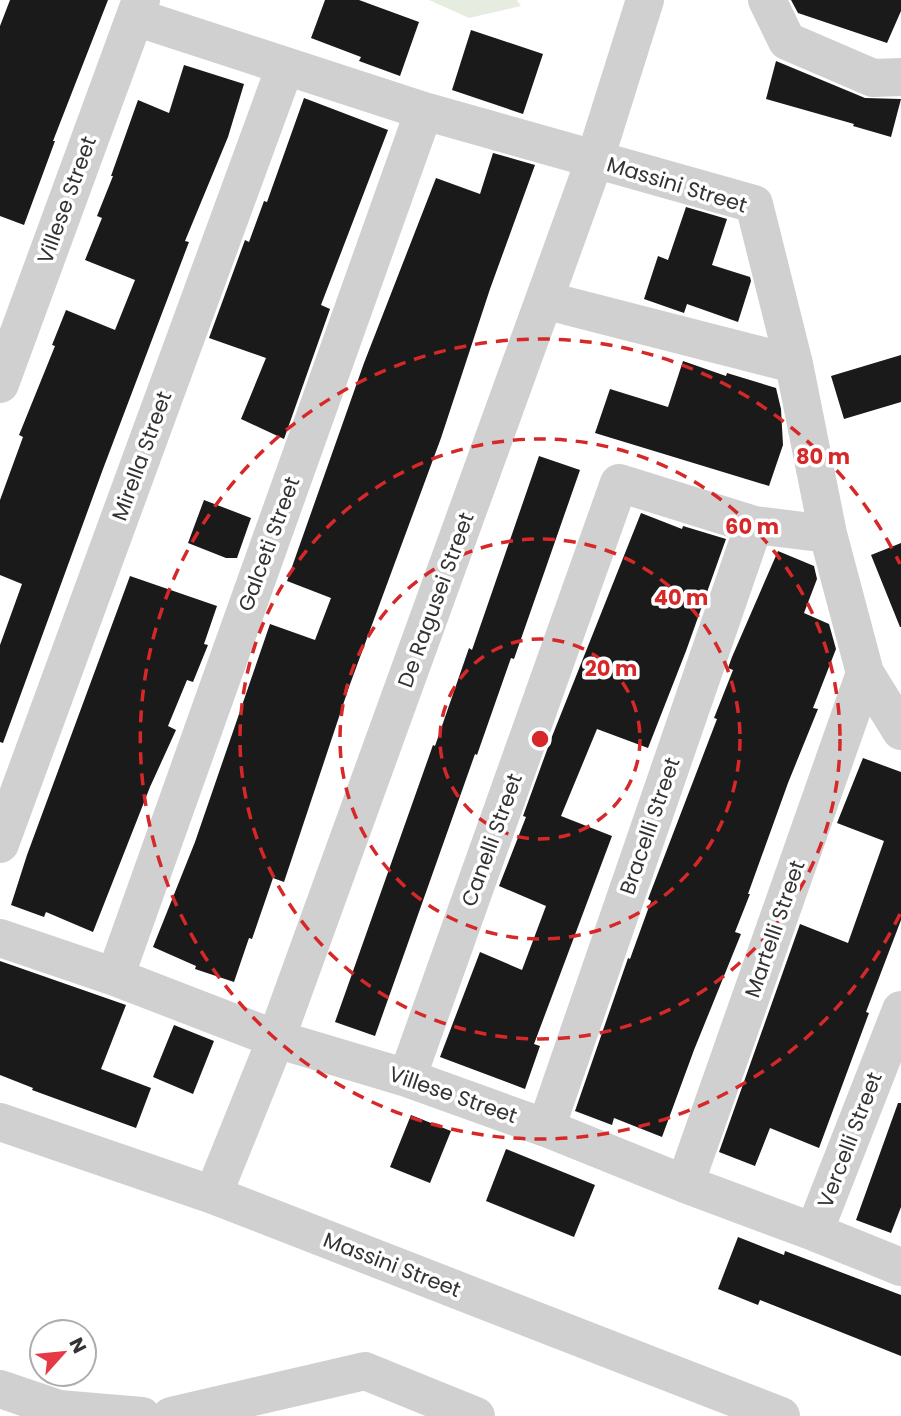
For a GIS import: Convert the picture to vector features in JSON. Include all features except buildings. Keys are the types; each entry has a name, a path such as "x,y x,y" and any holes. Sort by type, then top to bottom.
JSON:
{"street":[{"name":"De Ragusei Street","path":"214,1195 276,1039 544,300 594,159 645,0"},
{"path":"767,0 787,41 873,78 901,77"},
{"name":"Massini Street","path":"138,8 285,67 424,111 754,204 794,364 828,534 865,673 901,731"},
{"name":"Villese Street","path":"0,384 138,8"},
{"name":"Mirella Street","path":"0,844 285,67"},
{"name":"Galceti Street","path":"115,976 424,111"},
{"path":"544,300 794,364"},
{"name":"Canelli Street","path":"407,1078 619,484 754,525"},
{"path":"754,525 828,534"},
{"name":"Bracelli Street","path":"546,1128 754,525"},
{"name":"Martelli Street","path":"685,1184 865,673"},
{"name":"Villese Street","path":"0,938 115,976 276,1039 407,1078 546,1128 901,1267"},
{"name":"Vercelli Street","path":"814,1232 901,1010"},
{"name":"Massini Street","path":"0,1122 214,1195 781,1416"},
{"path":"171,1416 365,1371 475,1416"},
{"path":"0,1389 59,1409 142,1416"}],"shaded area":[{"path":"429,0 517,0 521,6 469,18"}]}
